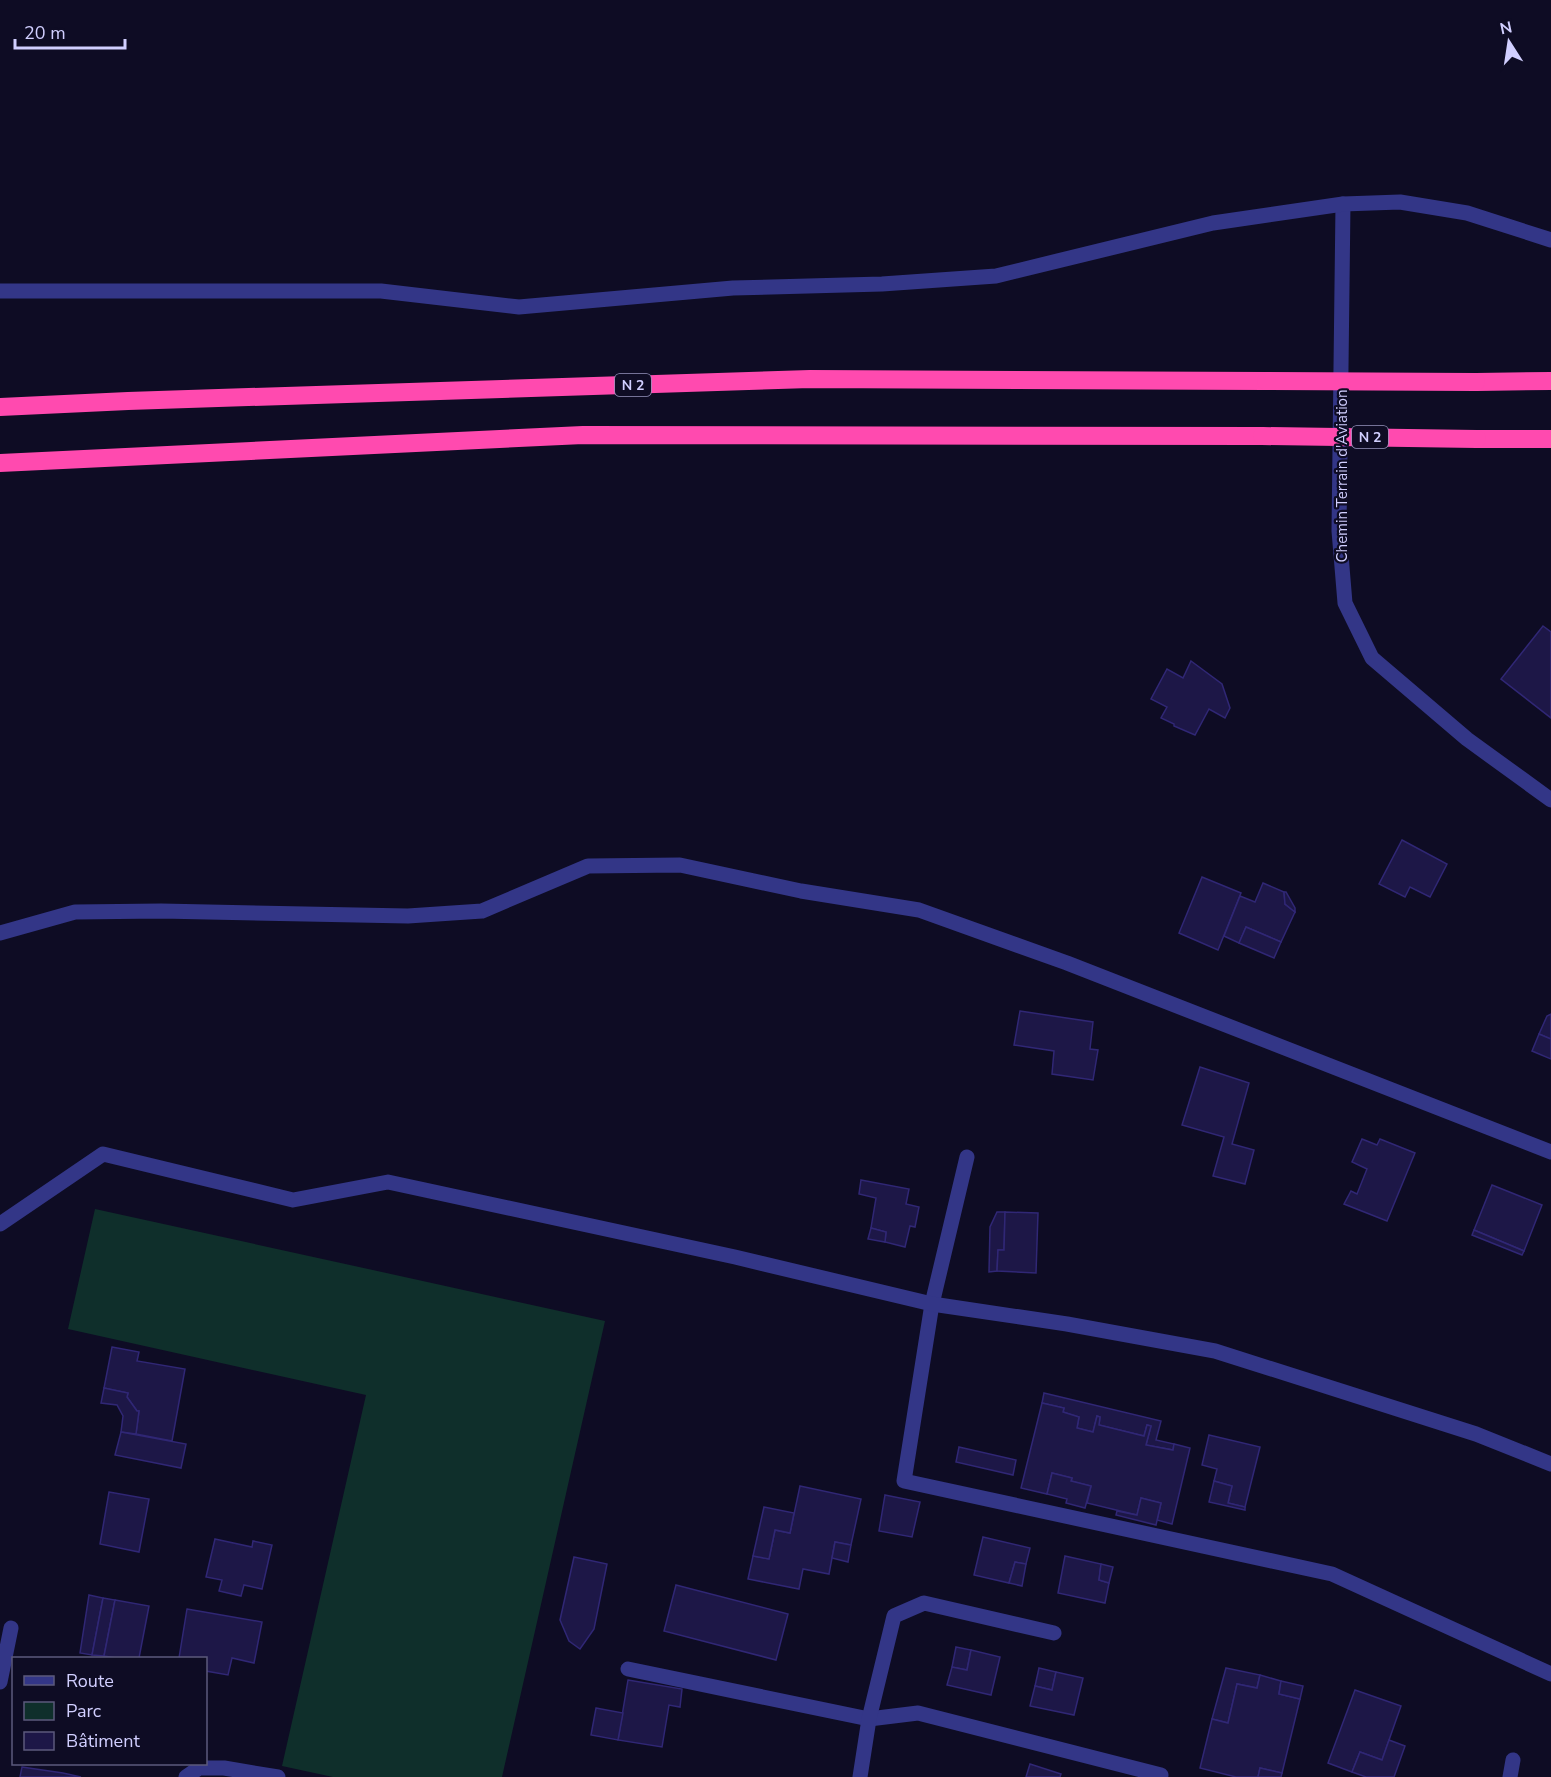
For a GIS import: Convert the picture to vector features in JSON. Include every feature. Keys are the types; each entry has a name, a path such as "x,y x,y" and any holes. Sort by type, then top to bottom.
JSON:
{"highway":[{"name":"N 2","path":"0,407 810,379 1551,381"},
{"name":"N 2","path":"0,463 583,435 1262,436 1551,439"}],"street":[{"path":"0,291 381,291 519,307 733,288 882,284 996,276 1213,223 1343,204 1400,202 1467,213 1551,240"},
{"name":"Chemin Terrain d'Aviation","path":"1343,204 1340,531 1346,603 1372,658 1467,739 1551,800"},
{"path":"0,933 75,912 160,911 408,916 482,911 588,866 680,865 801,891 919,910 1067,963 1551,1152"},
{"path":"0,1224 104,1154 293,1200 388,1182 735,1257 932,1304 1067,1324 1215,1351 1476,1434 1551,1464"},
{"path":"967,1157 932,1304 904,1481 1332,1574 1551,1674"},
{"path":"860,1777 869,1719 894,1616 924,1603 1054,1633"},
{"path":"0,1682 11,1628"},
{"path":"628,1669 869,1719 918,1713 1161,1775"},
{"path":"1510,1777 1513,1760"},
{"path":"186,1777 200,1768 216,1768 278,1777"}],"green space":[{"path":"95,1209 605,1321 502,1777 333,1777 282,1766 366,1395 68,1329"}],"building":[{"path":"1543,626 1551,632 1551,718 1501,679"},
{"path":"1191,661 1222,684 1230,708 1225,718 1209,709 1195,735 1161,718 1167,707 1151,699 1167,669 1183,678"},
{"path":"1402,840 1447,864 1430,897 1410,887 1405,897 1379,884"},
{"path":"1202,877 1241,893 1218,950 1179,933"},
{"path":"1263,883 1284,892 1285,904 1295,912 1281,942 1246,927 1239,943 1224,936 1240,896 1255,902"},
{"path":"1284,892 1295,908 1295,912 1285,904"},
{"path":"1246,927 1281,942 1274,958 1239,943"},
{"path":"1020,1011 1093,1022 1090,1049 1098,1050 1093,1080 1052,1074 1054,1051 1014,1045"},
{"path":"1551,1014 1551,1039 1539,1034 1547,1016"},
{"path":"1539,1034 1551,1039 1551,1059 1532,1051"},
{"path":"1200,1067 1249,1083 1232,1144 1254,1150 1245,1184 1213,1176 1224,1137 1182,1125"},
{"path":"1362,1139 1377,1145 1380,1139 1415,1153 1387,1221 1344,1204 1351,1191 1357,1194 1367,1169 1352,1162"},
{"path":"861,1180 909,1189 906,1204 919,1207 915,1227 910,1226 905,1247 885,1242 886,1232 871,1228 876,1198 859,1194"},
{"path":"1492,1185 1542,1205 1524,1251 1474,1230"},
{"path":"997,1212 1005,1212 1004,1250 998,1250 997,1271 989,1272 990,1227"},
{"path":"1005,1212 1038,1213 1036,1273 997,1271 998,1250 1004,1250"},
{"path":"871,1228 886,1232 885,1242 868,1239"},
{"path":"1474,1230 1524,1251 1522,1255 1472,1235"},
{"path":"112,1347 139,1352 137,1361 185,1369 172,1441 136,1434 139,1411 127,1397 128,1393 104,1388"},
{"path":"104,1388 128,1393 127,1397 139,1411 136,1434 121,1432 123,1416 117,1405 101,1403"},
{"path":"1044,1393 1161,1421 1156,1440 1174,1444 1173,1450 1146,1445 1151,1426 1147,1425 1144,1436 1099,1425 1100,1417 1097,1416 1093,1432 1077,1428 1079,1417 1063,1412 1064,1408 1042,1403"},
{"path":"1042,1403 1064,1408 1063,1412 1079,1417 1077,1428 1093,1432 1097,1416 1100,1417 1099,1425 1144,1436 1147,1425 1151,1426 1146,1445 1173,1450 1174,1444 1190,1448 1172,1524 1157,1520 1161,1503 1141,1498 1137,1515 1087,1503 1091,1486 1052,1473 1047,1494 1021,1488"},
{"path":"121,1432 186,1444 181,1468 115,1455"},
{"path":"1209,1435 1260,1447 1245,1507 1228,1503 1232,1486 1214,1481 1217,1469 1202,1465"},
{"path":"959,1447 1016,1460 1013,1475 956,1462"},
{"path":"1052,1473 1091,1486 1085,1508 1066,1503 1067,1499 1047,1494"},
{"path":"1214,1481 1232,1486 1228,1503 1245,1507 1245,1510 1209,1502"},
{"path":"800,1486 861,1499 851,1545 835,1542 829,1574 803,1569 799,1589 748,1579 753,1556 769,1559 775,1530 790,1533"},
{"path":"109,1492 149,1499 139,1552 100,1544"},
{"path":"885,1495 920,1502 912,1537 879,1531"},
{"path":"1141,1498 1161,1503 1156,1525 1116,1515 1117,1511 1137,1515"},
{"path":"764,1507 794,1513 790,1533 775,1530 769,1559 753,1556"},
{"path":"983,1537 1030,1548 1026,1564 1015,1562 1009,1583 974,1575"},
{"path":"215,1539 252,1547 253,1541 272,1545 262,1589 244,1585 241,1596 219,1591 222,1580 206,1577"},
{"path":"835,1542 851,1545 848,1562 832,1558"},
{"path":"1065,1556 1101,1564 1099,1580 1109,1583 1105,1603 1058,1593"},
{"path":"574,1557 607,1564 594,1629 580,1649 569,1641 560,1620"},
{"path":"1015,1562 1026,1564 1022,1586 1009,1583"},
{"path":"1101,1564 1113,1567 1109,1583 1099,1580"},
{"path":"676,1585 788,1614 776,1660 664,1631"},
{"path":"89,1595 103,1598 92,1655 80,1653"},
{"path":"103,1598 115,1600 104,1656 92,1655"},
{"path":"115,1600 149,1606 139,1657 104,1656"},
{"path":"187,1609 262,1622 254,1663 232,1658 228,1675 207,1671 207,1657 179,1657"},
{"path":"956,1647 971,1650 967,1670 952,1667"},
{"path":"971,1650 1000,1657 991,1695 947,1685 952,1667 967,1670"},
{"path":"1039,1668 1056,1672 1052,1690 1035,1686"},
{"path":"1226,1668 1260,1675 1257,1688 1237,1684 1228,1723 1212,1719"},
{"path":"1056,1672 1083,1678 1074,1715 1030,1706 1035,1686 1052,1690"},
{"path":"1260,1675 1281,1681 1279,1694 1300,1699 1282,1773 1260,1768 1258,1777 1236,1777 1200,1768 1212,1719 1228,1723 1237,1684 1257,1688"},
{"path":"628,1680 682,1689 680,1707 669,1705 662,1747 618,1740"},
{"path":"1281,1681 1303,1686 1300,1699 1279,1694"},
{"path":"1355,1690 1401,1706 1382,1760 1360,1752 1352,1772 1328,1763"},
{"path":"596,1708 623,1713 618,1740 591,1735"},
{"path":"1389,1740 1405,1746 1394,1777 1366,1777 1352,1772 1360,1752 1382,1760"},
{"path":"1030,1764 1061,1774 1060,1777 1026,1777"},
{"path":"22,1767 63,1773 81,1777 20,1777"},
{"path":"1260,1768 1282,1773 1281,1777 1258,1777"}]}
